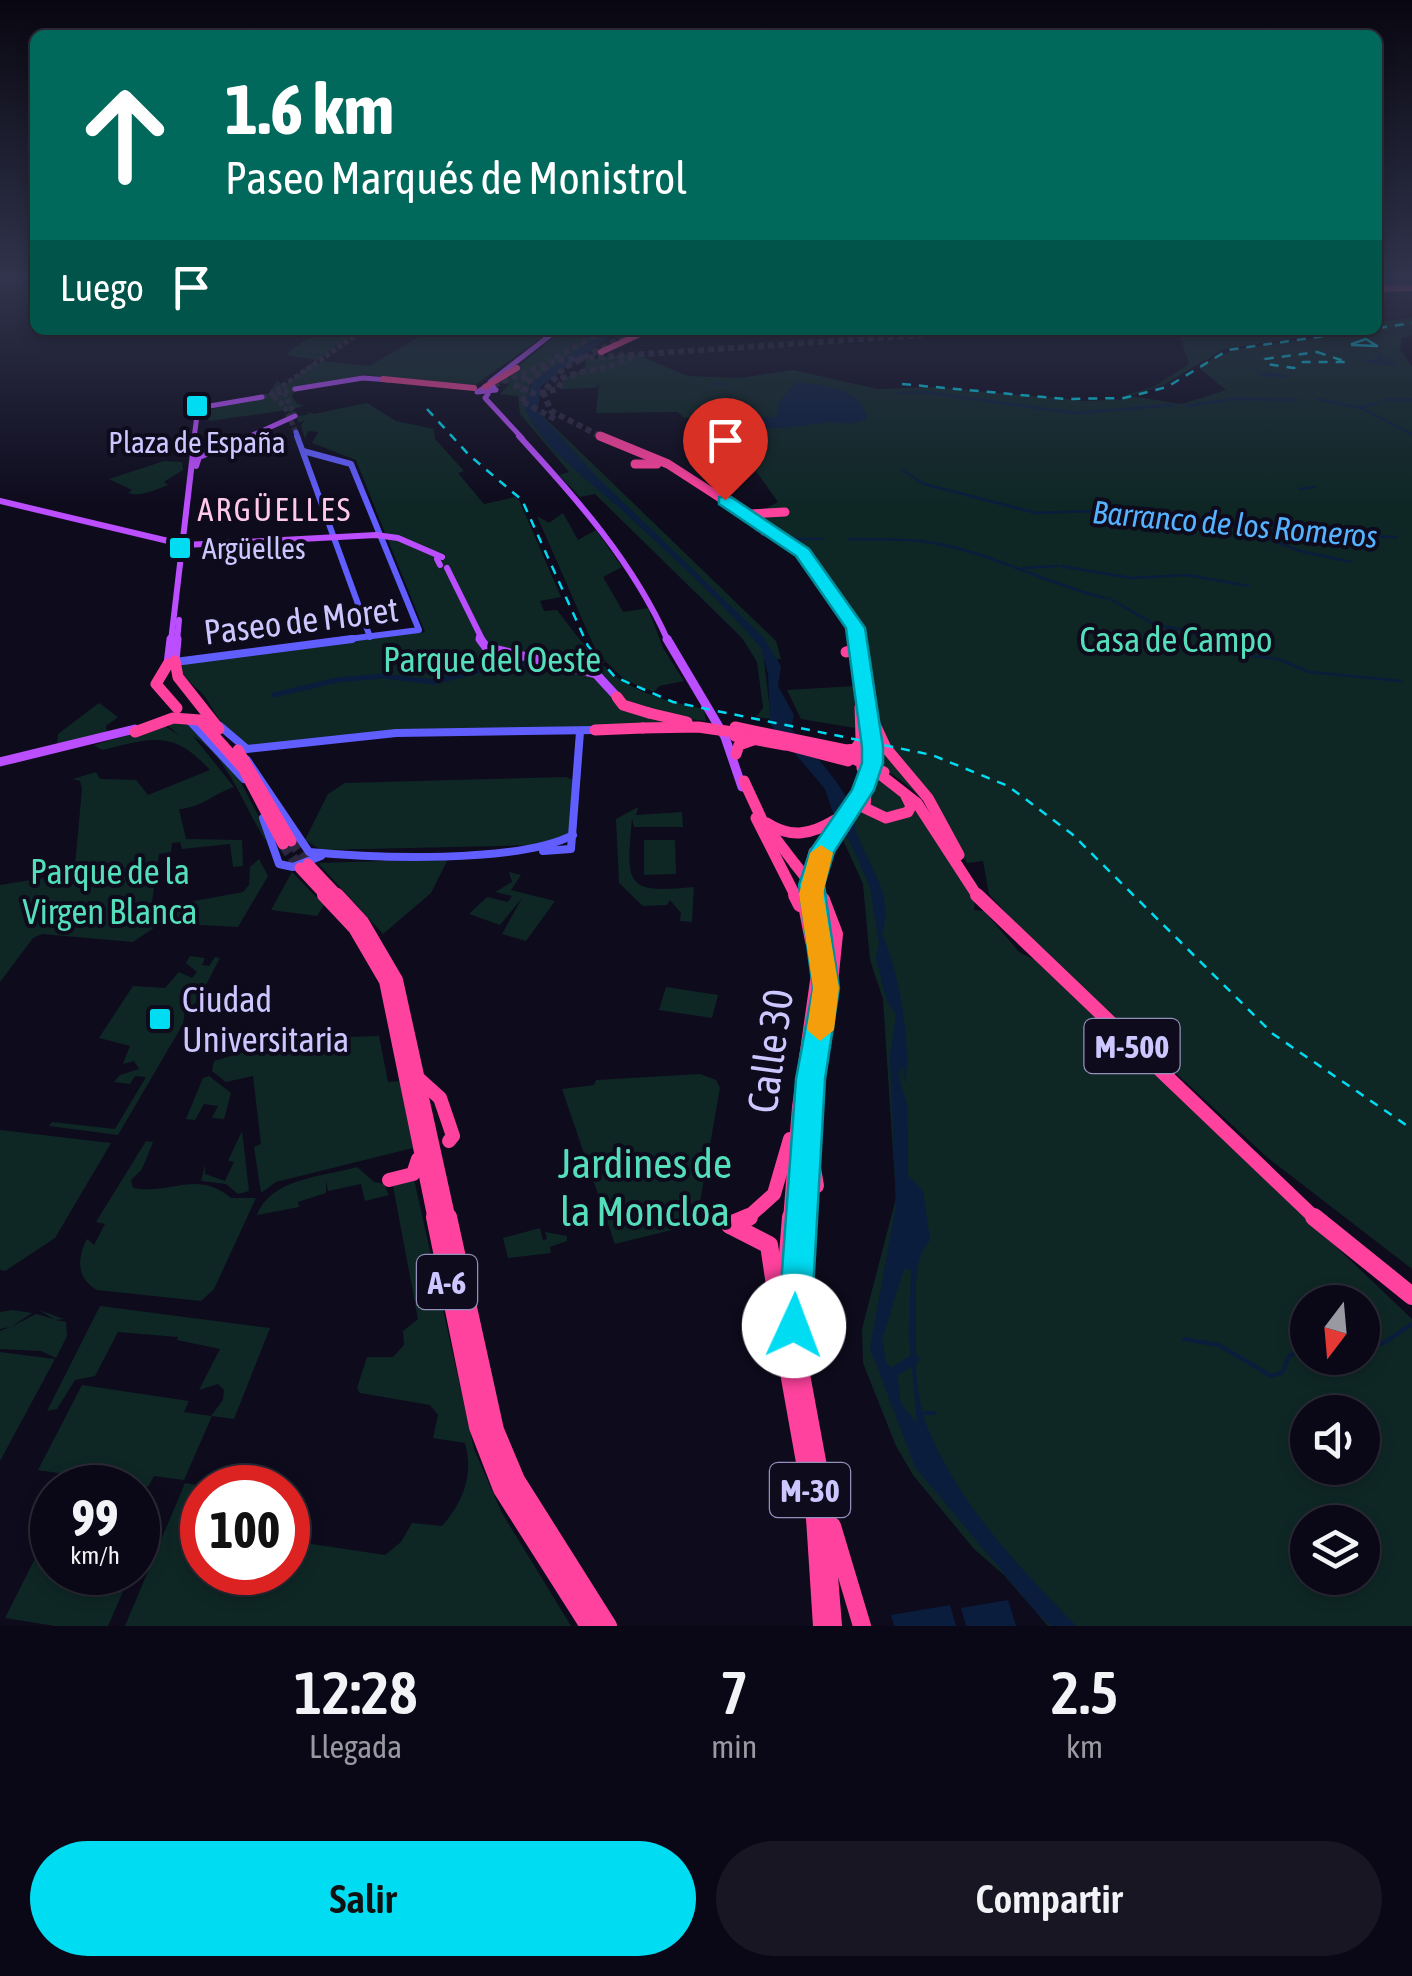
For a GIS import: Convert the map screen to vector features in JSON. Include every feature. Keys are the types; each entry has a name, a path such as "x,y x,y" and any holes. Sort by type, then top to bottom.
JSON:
{"highway":[{"path":"386,380 484,388 517,368"},
{"name":"M-30","path":"862,740 853,636 795,551 670,470 598,436 668,464 802,552 855,628 865,680"},
{"path":"725,500 756,516 785,512 765,528 795,551"},
{"path":"177,708 157,685 174,665 242,760 249,783"},
{"path":"865,680 878,732 928,798 968,872"},
{"name":"Calle 30","path":"822,1626 815,1518 784,1304 799,1107 818,990 804,902 806,875 815,850 853,802 872,763 865,680"},
{"name":"M-500","path":"616,695 623,705 648,712 805,746"},
{"path":"135,731 174,715 197,715 242,760"},
{"path":"135,731 184,716 200,720 249,783"},
{"path":"207,728 242,760"},
{"name":"M-500","path":"581,731 643,728 771,739 849,759 883,775 919,800 968,872 1033,946 1332,1226 1409,1291"},
{"path":"736,754 746,741 771,739"},
{"path":"805,746 850,750 862,740"},
{"name":"Calle 30","path":"853,802 862,774 862,740"},
{"name":"A-6","path":"242,760 299,856 362,922 396,980 495,1430 508,1465 608,1626"},
{"path":"872,763 863,806 881,818 905,814 909,799 883,775"},
{"name":"M-500","path":"883,775 917,803 981,900 1018,937 1325,1228 1409,1291"},
{"path":"744,781 814,947"},
{"name":"A-6","path":"249,783 370,950 386,981 483,1442 502,1489 586,1626"},
{"path":"756,813 768,825 794,834 835,827"},
{"path":"756,813 823,900 833,923 837,952 824,1006"},
{"name":"Calle 30","path":"804,1396 794,1301 806,1126 824,1006 824,963 812,885 818,859 835,827"},
{"path":"417,1076 443,1105 446,1137"},
{"path":"428,1129 428,1103 436,1100 443,1105"},
{"path":"799,1107 775,1198 757,1216 730,1225 763,1239 773,1252 780,1341 794,1353 804,1396"},
{"path":"411,1175 419,1165 413,1110"},
{"path":"806,1126 817,1186"},
{"path":"389,1180 411,1175 423,1180 438,1236"},
{"path":"464,1289 476,1316"},
{"name":"M-30","path":"804,1396 822,1488 833,1626"},
{"path":"528,1486 541,1508 544,1526"},
{"path":"822,1488 862,1626"}],"main road":[{"path":"527,352 484,388 567,488 657,610 670,646 703,701 713,726"},
{"path":"294,390 363,379 386,380"},
{"path":"174,665 201,406 262,397"},
{"path":"196,461 295,417 313,451 351,464 382,536"},
{"path":"296,432 370,637"},
{"path":"303,451 313,451"},
{"path":"0,502 185,547 382,536 404,540 441,561 480,644 513,650"},
{"name":"Paseo de Moret","path":"174,665 419,628 382,536"},
{"path":"479,636 489,645 542,656 560,667 591,670 630,707 736,734"},
{"path":"616,695 625,708 692,727"},
{"path":"206,708 242,748 396,732 713,726"},
{"path":"5,764 172,720 190,720 249,783"},
{"path":"581,731 692,727"},
{"path":"5,764 135,731"},
{"path":"299,856 571,849 581,731"},
{"path":"736,734 736,754 744,781"},
{"path":"736,734 756,813"},
{"path":"529,850 566,843 573,835"}],"green space":[{"path":"290,352 328,352 316,360 286,355"},
{"name":"Parque del Oeste","path":"393,352 521,352 475,385 364,375 297,387 292,396 297,404 305,405 292,410 300,416 309,414 307,411 314,414 367,403 396,421 434,429 435,439 464,471 458,473 484,504 515,497 519,500 561,597 540,601 544,611 557,610 617,677 652,695 704,709 706,721 682,718 680,725 412,730 247,747 225,726 179,664 425,632 388,540 391,535 385,533 356,460 312,443 318,432 308,431 305,439 301,425 305,420 299,423 296,416 292,420 288,410 209,421 206,411 269,393 277,381 285,385 315,361 314,366 322,361 369,366"},
{"path":"536,352 575,352 529,385 538,411 776,641 781,659 764,660 771,719 756,717 763,708 757,662 742,638 595,494 580,497 559,475 569,472 520,414 518,396 500,394 510,383 496,384"},
{"name":"Casa de Campo","path":"1185,352 1219,352 1165,384 1131,396 1182,404 1226,390 1199,368 1218,355 1402,352 1412,366 1412,1269 1268,1158 1026,935 989,894 983,861 967,863 929,807 905,784 876,765 872,677 859,628 822,573 752,516 778,502 727,431 707,430 706,417 684,418 678,412 596,413 599,384 595,388 560,389 565,378 585,368 586,360 633,353 688,376 739,378 793,370 877,389 933,387 1086,401 1127,399 1126,395 1153,387 1189,364"},
{"path":"164,461 182,462 183,470 164,482 168,485 152,491 128,493 132,490 109,479"},
{"path":"563,513 578,540 596,530 622,567 603,577 623,612 648,608 663,648 684,681 659,686 654,692 625,680 597,653 537,516 549,523"},
{"path":"854,686 855,728 801,719 787,690"},
{"path":"99,703 118,717 106,726 107,735 57,746 58,734"},
{"name":"Parque de la Virgen Blanca","path":"186,721 236,773 271,840 270,844 264,838 216,756 193,736 234,787 179,809 186,839 242,840 243,866 233,867 230,844 182,849 180,842 172,843 171,852 159,854 151,909 243,892 249,885 250,867 259,859 268,876 238,927 161,923 133,942 42,934 33,938 0,982 0,885 62,875 75,866 82,789 80,781 73,779 96,772 100,779 136,780 148,795 210,770 173,742 148,740 102,750 94,745 163,725 180,736 166,724"},
{"path":"874,774 914,803 975,900 974,910 984,911 1019,952 1035,960 1376,1285 1290,1285 1290,1375 1380,1375 1380,1289 1412,1319 1412,1626 1048,1626 1004,1575 974,1549 913,1475 896,1446 863,1363 862,1329 896,1198 883,999 870,960 863,884 840,833"},
{"path":"566,777 573,780 569,838 541,845 321,850 305,840 328,794 345,783"},
{"path":"638,807 636,815 682,812 683,827 634,827 632,818 629,858 635,880 642,886 694,887 692,922 680,921 681,913 670,900 667,905 643,906 619,883 616,819"},
{"path":"644,840 675,840 676,874 644,875"},
{"path":"448,859 431,893 383,934 318,863"},
{"path":"292,872 324,905 317,916 271,910"},
{"path":"509,872 521,875 511,890 555,901 526,941 502,934 522,898 500,925 469,914 487,897 508,902 512,896 495,892 512,882"},
{"path":"190,956 205,958 202,965 209,966 215,957 220,958 197,1002 185,1010 183,1024 118,1135 49,1126 52,1122 115,1129 146,1077 135,1076 130,1084 114,1082 120,1075 139,1069 134,1061 123,1064 130,1046 99,1038 133,986 165,988 179,972 192,978 197,972 186,963"},
{"path":"666,987 718,995 712,1018 659,1010"},
{"path":"379,1036 388,1082 400,1081 413,1148 276,1182 261,1193 254,1147 261,1144 253,1076 226,1082 212,1071 214,1061 288,1039"},
{"name":"Jardines de la Moncloa","path":"700,1074 716,1080 720,1088 696,1224 615,1244 562,1089 594,1085 596,1080"},
{"path":"209,1076 231,1093 224,1119 212,1118 218,1106 204,1104 195,1120 186,1119 203,1078"},
{"path":"0,1130 111,1143 55,1238 5,1271 0,1270"},
{"path":"242,1131 249,1191 238,1194 226,1184 201,1181 205,1165 205,1174 225,1181 234,1162 228,1161"},
{"path":"146,1141 153,1142 142,1169 131,1180 133,1188 195,1184 207,1185 231,1198 256,1198 214,1289 201,1301 97,1290 82,1274 81,1253 87,1239 94,1245 105,1224 96,1222"},
{"path":"357,1167 374,1182 384,1184 389,1195 365,1201 361,1184 328,1191 326,1180 326,1193 298,1202 299,1207 257,1215 274,1193 286,1186"},
{"path":"414,1179 474,1449 502,1513 571,1626 125,1626 138,1595 160,1595 160,1543 180,1495 180,1595 310,1595 310,1544 385,1555 401,1542 412,1523 442,1526 456,1507 467,1477 465,1443 433,1438 438,1415 430,1405 360,1393 357,1388 367,1357 393,1357 404,1345 403,1331 418,1319 393,1186"},
{"path":"540,1228 543,1240 547,1239 545,1232 567,1236 567,1241 550,1247 551,1253 508,1258 503,1238"},
{"path":"100,1306 270,1328 234,1419 212,1416 191,1465 180,1465 180,1479 160,1477 160,1465 41,1465 82,1385 189,1401 184,1412 211,1416 223,1400 224,1390 218,1384 199,1390 220,1349 177,1340 178,1337 118,1332 95,1376 75,1380 57,1409 47,1411"},
{"path":"39,1310 64,1319 55,1320 66,1322 67,1336 56,1358 41,1351 0,1349 0,1331 10,1327 0,1329 0,1312 32,1313 11,1327 36,1314 54,1319"},
{"path":"0,1352 55,1359 0,1461"},
{"path":"30,1569 30,1595 121,1595 108,1626 55,1626 5,1618"}],"water":[{"path":"575,352 589,352 541,386 538,411 596,476 763,637 781,666 778,686 794,715 791,729 849,801 857,834 883,895 882,934 894,967 905,1029 905,1084 903,1066 898,1074 907,1105 908,1175 923,1191 930,1240 918,1265 916,1285 916,1372 923,1415 941,1457 974,1510 1076,1626 1052,1626 1037,1613 915,1467 870,1348 896,1205 890,1056 896,1015 886,999 876,958 879,943 870,887 849,840 840,833 825,789 770,724 768,674 761,648 694,577 567,462 541,435 523,404 533,381","holes":["904,1269 911,1270 909,1336 917,1423 901,1404 897,1374 886,1362 882,1339"]},
{"path":"796,382 849,394 863,407 867,418 850,423 772,428 747,425 725,416 776,417 780,401"},
{"path":"1008,1600 1016,1626 966,1626 961,1608"},
{"path":"950,1605 956,1626 894,1626 891,1615"}],"waterway":[{"path":"1378,355 1393,363 1394,364 1365,361 1380,362 1378,355"},
{"path":"1266,373 1287,377 1260,374 1276,376"},
{"path":"715,384 725,384"},
{"path":"924,392 1075,413 1174,405"},
{"path":"898,393 924,392"},
{"path":"1187,406 1233,399 1296,400"},
{"path":"1318,399 1359,408 1378,403"},
{"path":"1385,400 1412,400"},
{"path":"1361,408 1412,434"},
{"name":"Barranco de los Romeros","path":"902,470 924,484 1036,513 1121,510 1309,535 1397,537"},
{"path":"1300,489 1315,487"},
{"path":"1249,532 1300,551 1351,562"},
{"path":"793,539 822,539"},
{"path":"849,539 908,540 950,546 1105,598"},
{"path":"1023,568 1057,566"},
{"path":"1061,566 1131,578 1187,575 1248,586"},
{"path":"1109,598 1155,625 1185,630 1237,654 1278,659 1309,672 1401,681"},
{"path":"274,695 337,680 383,676 434,682 505,664 532,664"},
{"path":"1380,1344 1412,1324"},
{"path":"1184,1339 1219,1345 1271,1376 1282,1373 1290,1355"},
{"path":"891,1374 914,1359"},
{"path":"921,1413 934,1413"}],"tunnel":[{"path":"296,432 284,406 271,394 332,352"},
{"path":"555,358 566,352"},
{"path":"583,358 595,352"},
{"path":"583,358 675,352"},
{"path":"563,378 632,357"},
{"path":"484,389 557,360 583,358"},
{"path":"543,392 564,368 583,358"},
{"path":"525,390 526,384 552,363"},
{"path":"525,390 516,387 526,376"},
{"path":"543,392 558,389 563,378"},
{"path":"262,397 295,389"},
{"path":"525,390 543,392"},
{"path":"525,390 523,402 555,419"},
{"path":"284,392 295,416"},
{"path":"543,392 551,411 600,436"},
{"path":"763,522 758,527 766,533"},
{"path":"291,841 308,864"},
{"path":"283,844 300,868"}],"railway":[{"path":"902,384 1065,399 1124,398 1167,387 1225,352"},
{"path":"1317,352 1347,362 1303,362 1294,368 1267,364 1265,359 1317,352"},
{"path":"427,409 469,455 522,500 588,646 615,677 673,702 932,755 1008,786 1072,834 1273,1034 1412,1129"}],"slow traffic":[{"path":"820,1030 826,988 811,894 821,853"}],"place":[{"name":"Plaza de España","path":"197,406"},
{"name":"Argüelles","path":"180,548"},
{"name":"Ciudad Universitaria","path":"160,1019"}],"district":[{"name":"ARGÜELLES","path":"275,509"}],"route":[{"path":"725,500 802,552 860,636 872,747 872,763 863,790 822,851 813,877 812,903 826,988 810,1079 794,1326"}]}
